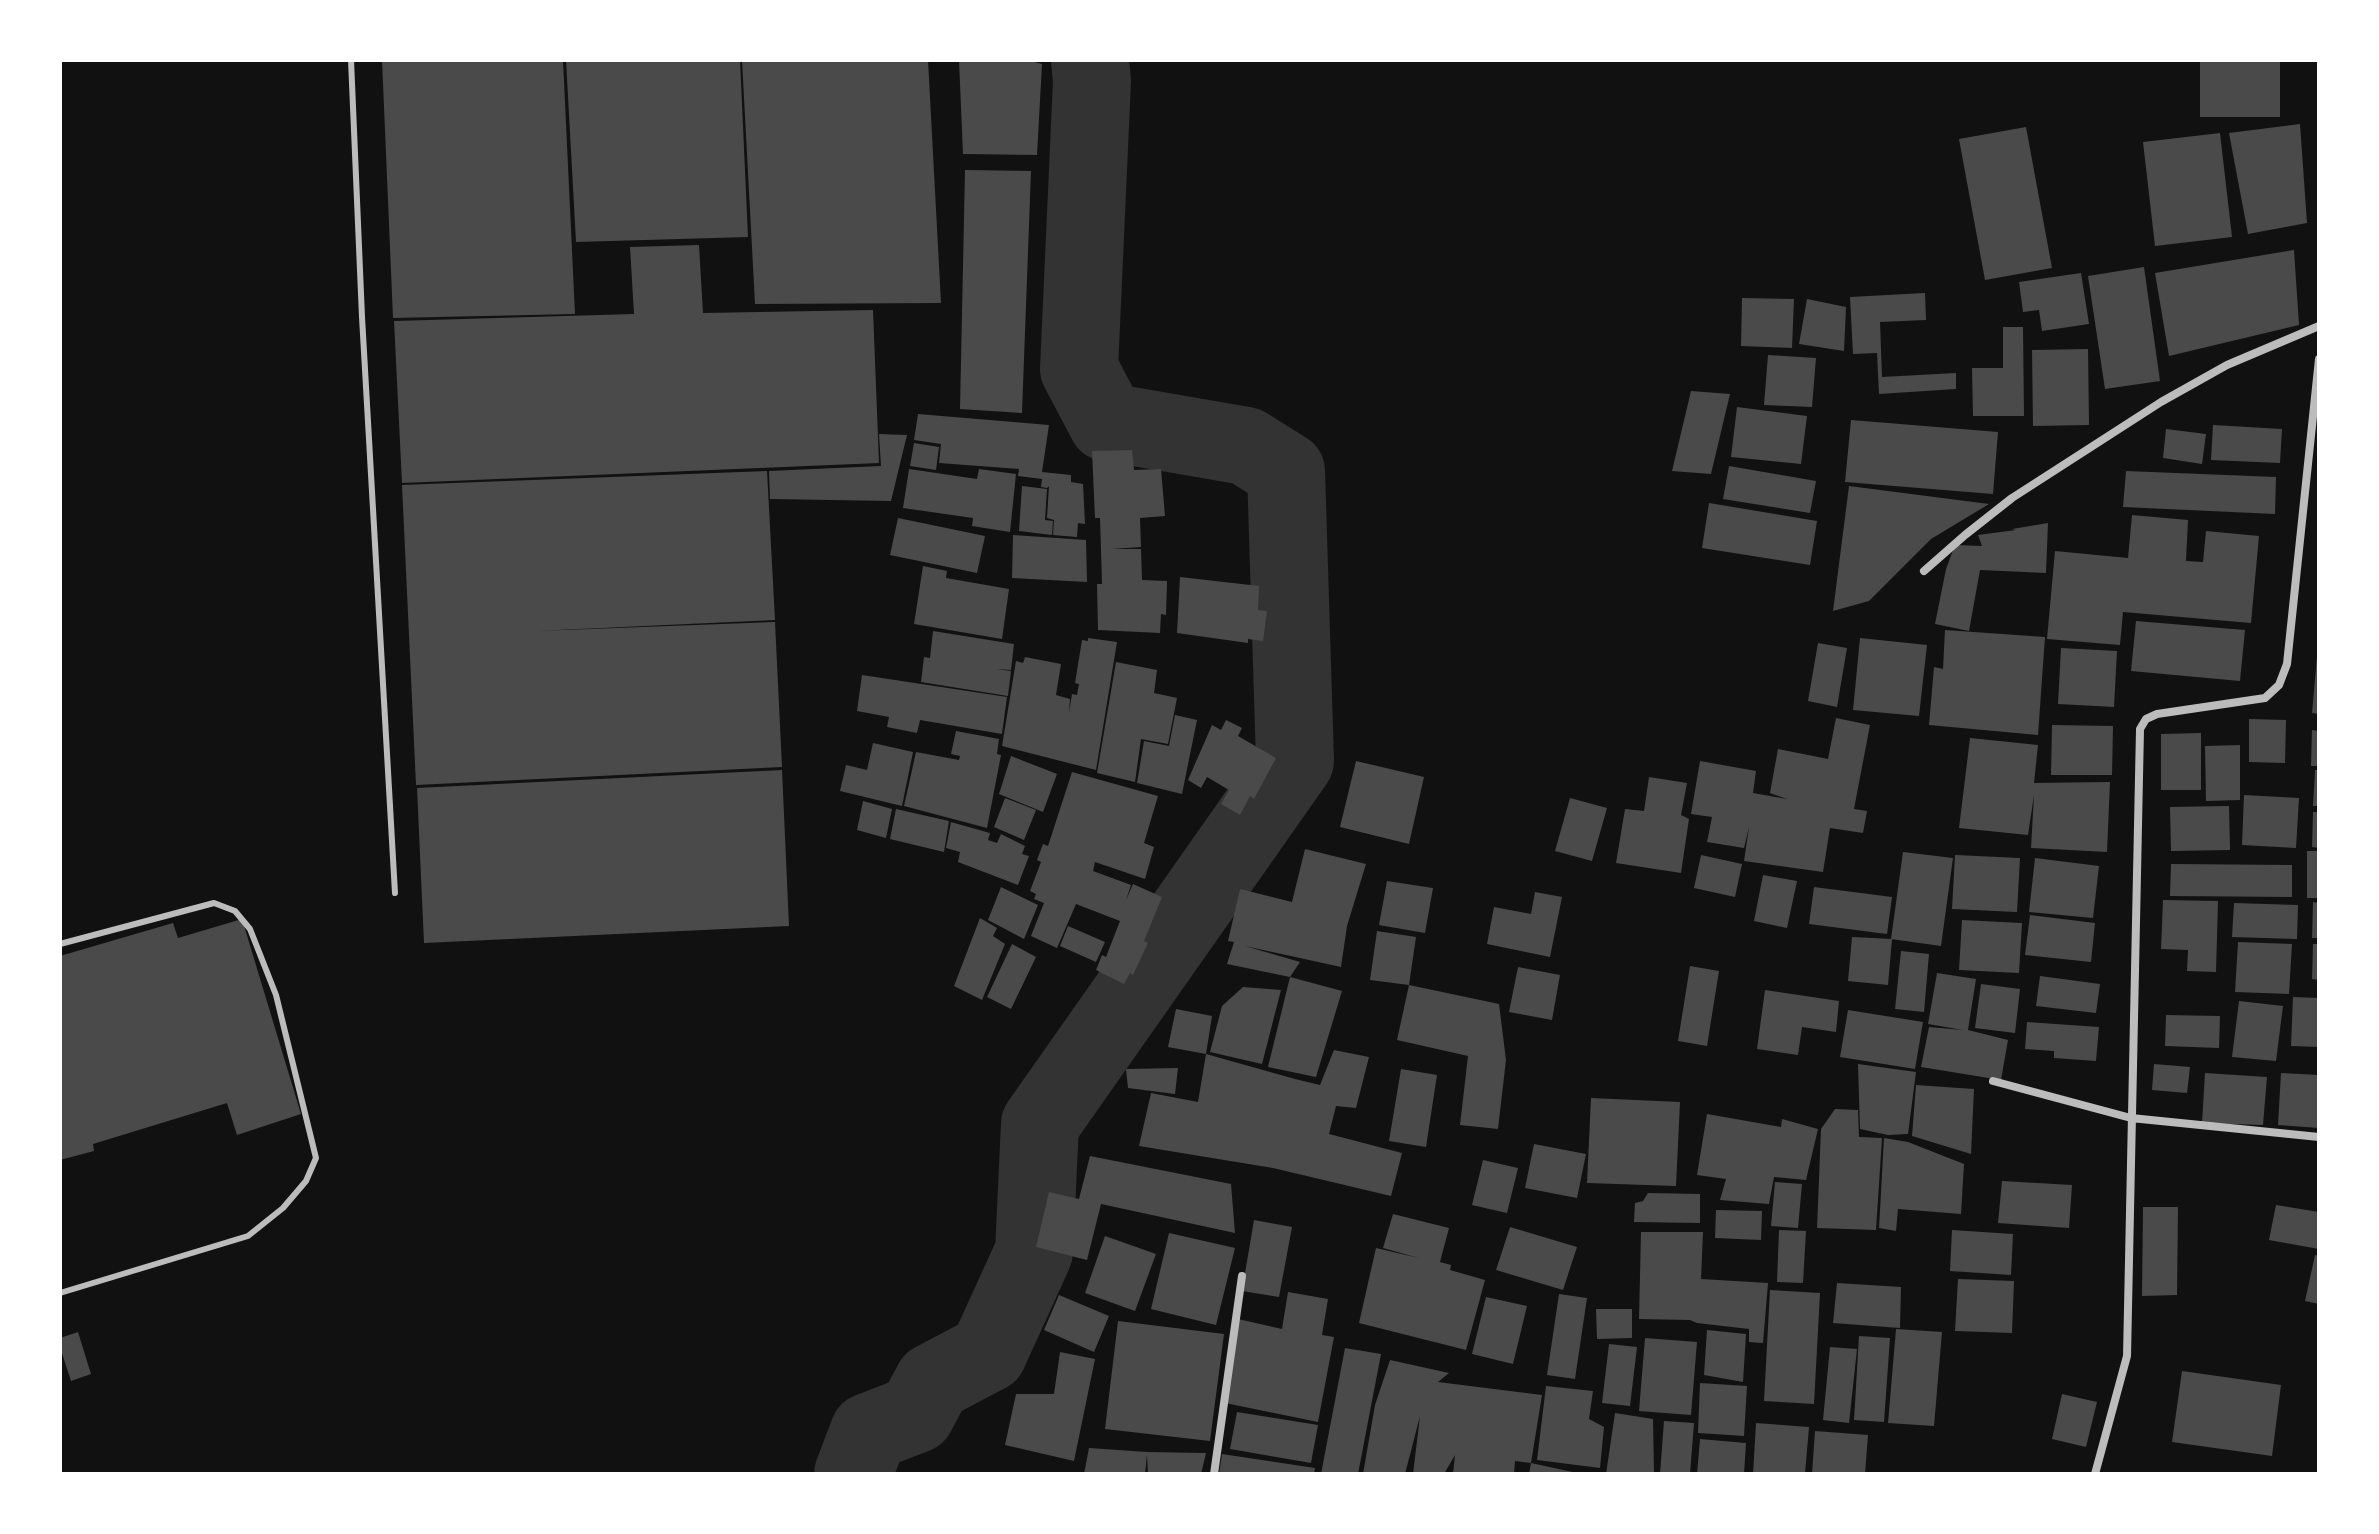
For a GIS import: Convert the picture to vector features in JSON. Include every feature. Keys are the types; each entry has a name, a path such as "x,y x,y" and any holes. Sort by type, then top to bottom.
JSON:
{"street":[{"path":"1924,571 2012,498 2161,402 2227,365 2319,326"},
{"path":"2095,1474 2127,1356 2140,729 2146,719 2157,714 2265,698 2279,685 2287,664 2318,402 2319,359"},
{"path":"1993,1081 2131,1118 2319,1137"},
{"path":"1214,1474 1242,1276"}],"lane":[{"path":"351,60 363,333 395,893"},
{"path":"60,944 214,903 235,911 250,929 276,995 316,1158 306,1181 283,1208 248,1236 60,1293"}],"building":[{"path":"382,60 563,60 575,314 393,318"},
{"path":"566,60 740,60 748,237 576,242"},
{"path":"742,60 928,60 941,303 755,304"},
{"path":"959,60 1034,60 1042,64 1037,155 963,154"},
{"path":"2200,60 2280,60 2280,117 2200,117"},
{"path":"2300,124 2307,223 2248,234 2229,133"},
{"path":"2026,127 2052,268 1985,280 1959,139"},
{"path":"2220,133 2232,237 2155,246 2143,142"},
{"path":"965,170 1031,171 1022,413 960,409"},
{"path":"699,245 703,313 873,310 879,463 402,483 394,321 634,314 630,247"},
{"path":"2294,250 2299,325 2169,356 2155,273"},
{"path":"2144,267 2160,381 2105,389 2088,276"},
{"path":"2081,273 2089,324 2042,331 2039,310 2023,312 2019,282"},
{"path":"1925,293 1926,320 1880,322 1882,377 1956,373 1956,389 1879,394 1877,353 1853,354 1850,297"},
{"path":"1742,298 1794,299 1792,348 1741,346"},
{"path":"1807,299 1846,307 1844,351 1799,344"},
{"path":"2003,327 2023,327 2024,416 1973,416 1972,368 2003,368"},
{"path":"2088,349 2089,425 2033,426 2032,350"},
{"path":"1768,355 1816,358 1812,407 1764,405"},
{"path":"1691,391 1730,394 1711,474 1672,471"},
{"path":"1737,407 1807,416 1801,464 1731,457"},
{"path":"918,414 1049,425 1042,472 1071,475 1071,482 1083,484 1085,524 1078,523 1077,537 1053,535 1054,520 1047,518 1049,486 1041,487 1042,479 1018,476 1019,469 939,463 941,444 914,440"},
{"path":"1851,420 1998,432 1993,494 1845,482"},
{"path":"2213,425 2282,429 2280,463 2211,460"},
{"path":"2166,429 2206,434 2202,464 2163,458"},
{"path":"879,434 907,435 891,501 770,499 769,471 881,466"},
{"path":"914,443 939,447 936,470 910,466"},
{"path":"1132,450 1134,470 1161,469 1165,516 1140,518 1141,547 1111,549 1141,549 1142,580 1167,581 1166,615 1161,614 1160,633 1098,630 1097,584 1102,584 1100,518 1095,518 1092,451"},
{"path":"1729,466 1816,481 1810,513 1723,499"},
{"path":"909,469 977,479 979,469 1016,474 1010,532 972,526 973,518 903,508"},
{"path":"767,471 775,620 536,631 775,622 782,767 416,785 402,485"},
{"path":"2126,471 2276,477 2275,514 2123,507"},
{"path":"1022,486 1047,489 1045,520 1053,521 1052,535 1019,531"},
{"path":"1849,486 1989,504 1931,539 1869,601 1833,611"},
{"path":"1709,503 1817,521 1810,565 1702,548"},
{"path":"2132,515 2188,520 2186,561 2203,562 2206,531 2259,536 2251,623 2123,612 2120,645 2047,639 2055,551 2128,558"},
{"path":"898,518 985,536 977,573 890,555"},
{"path":"2048,523 2046,573 1980,570 1969,631 1935,624 1946,569 1955,545 1982,546 1978,535"},
{"path":"1013,535 1086,540 1087,582 1012,578"},
{"path":"923,566 947,571 946,578 1009,589 1002,639 914,624"},
{"path":"1180,577 1259,586 1258,610 1267,611 1263,641 1248,639 1248,643 1177,633"},
{"path":"2136,621 2245,630 2240,681 2131,671"},
{"path":"1945,630 2045,637 2038,735 1929,725 1934,667 1943,669"},
{"path":"933,631 1014,644 1011,670 996,669 1011,671 1008,696 921,682 924,657 930,658"},
{"path":"1088,638 1117,642 1096,770 1002,746 1016,661 1023,663 1025,657 1061,664 1056,695 1070,699 1069,713 1072,694 1077,695 1079,684 1075,683 1082,640 1088,641"},
{"path":"1860,638 1927,645 1919,716 1853,710"},
{"path":"1818,643 1847,648 1837,707 1808,701"},
{"path":"2061,648 2117,651 2114,707 2058,704"},
{"path":"2319,656 2319,714 2312,713"},
{"path":"1116,662 1157,670 1154,693 1177,698 1168,744 1141,739 1135,782 1097,773"},
{"path":"862,675 1007,697 1002,734 920,720 917,733 887,727 889,717 857,711"},
{"path":"1175,715 1197,720 1182,794 1137,783 1144,741 1169,746"},
{"path":"1836,718 1870,725 1854,809 1867,811 1863,833 1830,828 1823,872 1744,861 1749,827 1744,848 1707,842 1712,817 1691,814 1700,761 1756,771 1753,793 1787,799 1770,793 1778,749 1828,759"},
{"path":"2249,719 2286,720 2285,763 2249,762"},
{"path":"1226,720 1242,728 1238,736 1276,758 1254,799 1250,796 1240,815 1221,804 1229,790 1207,777 1201,788 1188,780 1212,725 1221,730"},
{"path":"2052,725 2113,726 2112,775 2051,775"},
{"path":"2312,730 2319,731 2319,766 2311,766"},
{"path":"956,731 999,739 997,754 1001,755 987,828 904,806 916,752 959,760 960,756 951,754"},
{"path":"2201,733 2201,790 2161,790 2161,734"},
{"path":"1970,738 2038,745 2034,783 2110,782 2107,852 2031,848 2034,795 2028,835 1959,828"},
{"path":"873,743 913,752 902,806 840,791 846,765 867,770"},
{"path":"2240,745 2240,800 2206,801 2205,746"},
{"path":"1011,756 1057,774 1043,812 999,794"},
{"path":"1356,761 1424,777 1409,844 1340,827"},
{"path":"782,770 789,926 424,943 417,788"},
{"path":"2315,770 2319,770 2319,806 2313,806"},
{"path":"1072,772 1158,796 1144,843 1154,847 1145,879 1095,862 1093,871 1131,885 1126,900 1133,884 1162,897 1144,941 1148,943 1133,975 1130,973 1124,984 1096,970 1102,955 1106,957 1120,921 1076,904 1057,948 1031,936 1044,903 1034,899 1036,894 1030,891 1041,862 1037,860 1043,844 1048,846"},
{"path":"1649,777 1687,783 1681,815 1689,819 1681,873 1616,863 1625,809 1644,811"},
{"path":"2244,795 2299,798 2296,848 2242,845"},
{"path":"1005,798 1036,810 1024,840 994,827"},
{"path":"1570,798 1607,808 1592,861 1555,851"},
{"path":"863,801 892,809 886,838 857,830"},
{"path":"2229,806 2230,850 2171,851 2170,807"},
{"path":"896,809 949,821 944,852 890,839"},
{"path":"2313,812 2319,812 2319,848 2312,847"},
{"path":"951,822 990,833 988,840 997,843 1001,834 1025,846 1022,854 1029,856 1018,885 958,862 960,852 946,848"},
{"path":"1305,849 1366,864 1347,926 1341,967 1245,946 1300,962 1290,977 1227,964 1234,942 1228,941 1240,889 1292,902"},
{"path":"2307,851 2319,851 2319,898 2307,898"},
{"path":"1903,852 1953,858 1941,946 1891,939"},
{"path":"1701,855 1742,864 1735,897 1694,888"},
{"path":"1955,855 2020,858 2017,912 1952,909"},
{"path":"2035,858 2099,866 2093,918 2029,912"},
{"path":"2171,864 2292,865 2292,897 2170,896"},
{"path":"1763,875 1797,881 1787,928 1754,921"},
{"path":"1387,881 1433,888 1425,933 1379,925"},
{"path":"1001,887 1038,905 1024,939 988,920"},
{"path":"1814,887 1892,897 1887,934 1809,924"},
{"path":"1535,892 1562,897 1550,957 1487,944 1494,907 1531,914"},
{"path":"2163,900 2218,901 2216,972 2187,971 2188,950 2161,949"},
{"path":"2313,902 2319,903 2319,938 2312,938"},
{"path":"2234,903 2298,905 2297,939 2232,937"},
{"path":"2030,915 2095,923 2091,962 2025,955"},
{"path":"980,918 997,928 993,936 1005,944 982,1000 954,986"},
{"path":"242,919 301,1114 237,1135 227,1103 93,1144 94,1151 60,1160 60,956 173,923 178,938"},
{"path":"1962,920 2022,923 2019,973 1959,970"},
{"path":"1068,926 1105,942 1096,962 1060,946"},
{"path":"1377,931 1416,937 1409,985 1370,980"},
{"path":"1852,937 1892,939 1888,985 1848,981"},
{"path":"2238,942 2292,944 2289,994 2235,992"},
{"path":"1012,944 1036,957 1011,1009 987,997"},
{"path":"2313,944 2319,944 2319,980 2312,979"},
{"path":"1901,951 1929,954 1924,1012 1895,1009"},
{"path":"1690,966 1719,971 1707,1046 1678,1041"},
{"path":"1518,967 1560,975 1552,1020 1509,1012"},
{"path":"1937,973 1976,979 1968,1030 2008,1040 2001,1080 1921,1067 1929,1027 1963,1030 1928,1024"},
{"path":"2040,976 2100,984 2096,1013 2036,1006"},
{"path":"1290,977 1342,991 1316,1077 1268,1067"},
{"path":"1981,984 2020,989 2015,1033 1975,1028"},
{"path":"1409,985 1499,1004 1506,1060 1498,1129 1460,1125 1468,1056 1397,1040"},
{"path":"1243,987 1281,990 1262,1064 1210,1052 1222,1006"},
{"path":"1765,990 1839,1001 1836,1032 1802,1027 1798,1055 1757,1049"},
{"path":"2293,997 2319,998 2319,1047 2291,1046"},
{"path":"2239,1001 2283,1006 2276,1061 2232,1057"},
{"path":"1176,1009 1212,1016 1206,1054 1168,1047"},
{"path":"1848,1010 1923,1022 1915,1069 1840,1057"},
{"path":"2166,1015 2220,1016 2219,1048 2165,1046"},
{"path":"2027,1022 2099,1027 2096,1061 2054,1058 2054,1051 2025,1049"},
{"path":"1334,1050 1369,1057 1356,1108 1336,1106 1329,1134 1402,1153 1391,1196 1273,1168 1139,1146 1151,1093 1198,1102 1206,1054 1320,1085"},
{"path":"1858,1064 1916,1072 1908,1134 1888,1135 1860,1129"},
{"path":"2154,1064 2190,1067 2187,1093 2152,1090"},
{"path":"1178,1068 1175,1094 1128,1088 1126,1069"},
{"path":"1401,1069 1437,1075 1426,1147 1389,1141"},
{"path":"2205,1073 2267,1077 2263,1125 2202,1123"},
{"path":"2281,1073 2319,1075 2319,1128 2278,1125"},
{"path":"1916,1085 1974,1089 1971,1154 1912,1136"},
{"path":"1591,1098 1680,1102 1676,1186 1587,1183"},
{"path":"1835,1109 1858,1110 1859,1137 1882,1138 1876,1230 1817,1228 1821,1129"},
{"path":"1707,1114 1781,1127 1782,1119 1818,1129 1806,1180 1774,1177 1769,1204 1720,1200 1726,1179 1697,1175"},
{"path":"1884,1138 1908,1142 1964,1164 1961,1214 1898,1209 1896,1231 1879,1228"},
{"path":"1534,1144 1586,1154 1577,1198 1525,1188"},
{"path":"1090,1156 1231,1184 1235,1233 1101,1204 1087,1260 1036,1247 1049,1192 1079,1199"},
{"path":"1483,1160 1518,1168 1507,1213 1472,1205"},
{"path":"2002,1181 2072,1185 2069,1228 1998,1223"},
{"path":"1775,1182 1802,1184 1798,1228 1771,1226"},
{"path":"1648,1193 1700,1194 1700,1223 1634,1222 1635,1203 1643,1201"},
{"path":"2276,1205 2319,1212 2319,1249 2269,1240"},
{"path":"2143,1207 2178,1207 2177,1295 2142,1296"},
{"path":"1716,1210 1762,1211 1761,1240 1715,1238"},
{"path":"1393,1214 1449,1228 1440,1262 1451,1265 1450,1270 1485,1280 1466,1350 1359,1323 1376,1248 1419,1258 1383,1248"},
{"path":"1254,1220 1292,1227 1279,1297 1242,1291"},
{"path":"1510,1227 1577,1247 1563,1290 1496,1270"},
{"path":"1779,1230 1806,1231 1803,1283 1777,1282"},
{"path":"1952,1230 2013,1234 2011,1275 1950,1271"},
{"path":"1641,1232 1703,1232 1701,1279 1768,1283 1763,1343 1749,1342 1749,1329 1690,1320 1639,1319"},
{"path":"1169,1233 1235,1248 1216,1325 1151,1309"},
{"path":"1105,1236 1156,1254 1135,1311 1085,1293"},
{"path":"2315,1255 2319,1256 2319,1304 2305,1301"},
{"path":"1958,1279 2014,1281 2012,1333 1955,1331"},
{"path":"1837,1283 1901,1287 1900,1328 1833,1323"},
{"path":"1770,1290 1820,1293 1814,1404 1764,1401"},
{"path":"1288,1292 1328,1299 1322,1335 1334,1337 1318,1422 1225,1403 1238,1319 1282,1329"},
{"path":"1559,1294 1587,1298 1575,1379 1547,1375"},
{"path":"1059,1295 1109,1316 1094,1352 1044,1330"},
{"path":"1486,1297 1527,1306 1513,1364 1472,1354"},
{"path":"1596,1309 1632,1309 1632,1338 1597,1339"},
{"path":"1118,1321 1224,1334 1210,1441 1105,1429"},
{"path":"1896,1329 1942,1332 1934,1426 1888,1423"},
{"path":"1707,1330 1746,1334 1743,1382 1704,1375"},
{"path":"78,1332 91,1374 71,1381 60,1338"},
{"path":"1859,1336 1890,1338 1884,1422 1854,1420"},
{"path":"1645,1338 1697,1342 1691,1415 1639,1411"},
{"path":"1609,1344 1637,1347 1630,1406 1602,1403"},
{"path":"1830,1347 1857,1349 1849,1423 1823,1420"},
{"path":"1345,1348 1381,1354 1358,1474 1321,1474"},
{"path":"1060,1352 1095,1359 1074,1461 1005,1445 1016,1394 1054,1394"},
{"path":"1390,1360 1449,1373 1438,1382 1542,1395 1531,1463 1515,1461 1514,1474 1453,1474 1455,1455 1444,1474 1413,1474 1420,1416 1405,1474 1363,1474 1375,1405"},
{"path":"2182,1371 2281,1385 2272,1456 2172,1442"},
{"path":"1700,1383 1747,1386 1744,1436 1698,1433"},
{"path":"1546,1386 1593,1391 1589,1419 1604,1427 1600,1468 1537,1460"},
{"path":"2062,1394 2097,1402 2086,1447 2052,1439"},
{"path":"1237,1412 1318,1425 1311,1463 1230,1449"},
{"path":"1615,1413 1653,1419 1654,1474 1606,1474"},
{"path":"1664,1421 1694,1423 1690,1474 1660,1474"},
{"path":"1756,1423 1809,1427 1805,1474 1753,1474"},
{"path":"1815,1431 1868,1435 1865,1474 1812,1474"},
{"path":"1700,1439 1746,1443 1744,1474 1697,1474"},
{"path":"1089,1448 1206,1453 1201,1474 1148,1474 1147,1455 1145,1474 1084,1474"},
{"path":"1222,1454 1315,1468 1314,1474 1219,1474"},
{"path":"1531,1463 1582,1474 1529,1474"}],"waterway":[{"path":"853,1474 869,1432 916,1414 933,1382 988,1353 1034,1252 1040,1124 1295,761 1286,471 1246,446 1107,422 1079,369 1092,81 1090,60"}]}
